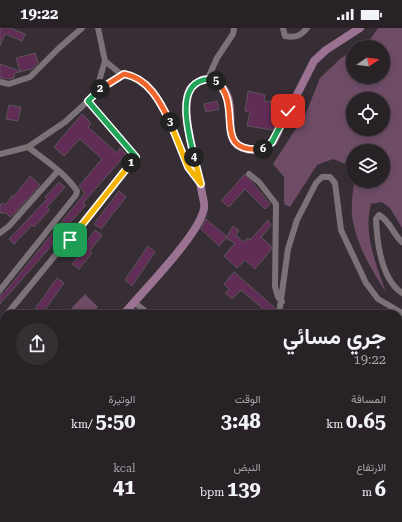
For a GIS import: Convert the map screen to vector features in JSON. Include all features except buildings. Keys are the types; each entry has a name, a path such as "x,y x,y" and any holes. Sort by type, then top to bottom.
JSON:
{"main road":[{"path":"127,310 194,232 204,208 201,184 186,117 187,100 190,88 200,81 208,78 221,86 227,95 231,134 234,143 242,149 263,150 272,142 314,61 326,50 360,28"}],"street":[{"path":"0,82 9,84 30,77 82,28"},
{"path":"96,91 105,61 98,28"},
{"path":"208,78 217,58 232,34 234,28"},
{"path":"283,28 285,36 295,38 304,33 308,28"},
{"path":"105,61 122,75 134,76 154,94 170,122 188,167 201,184"},
{"path":"0,154 28,147 65,122 88,101 96,91 122,75"},
{"path":"10,310 136,157 88,101"},
{"path":"0,290 76,195 77,191 74,186 58,171 28,147"},
{"path":"0,238 58,171"},
{"path":"249,174 259,182 276,204 275,286 278,297 282,302"},
{"path":"280,310 288,249 297,220 316,183 322,177 330,176 335,183 341,230 366,283 378,299 398,310"},
{"path":"402,242 385,218 379,215 376,219 384,268 393,288 402,293"},
{"path":"0,233 9,226"},
{"path":"134,302 145,310"}],"shaded area":[{"path":"378,28 402,28 402,228 390,208 382,202 371,204 369,215 372,249 386,292 369,265 356,235 352,215 352,198 353,188 390,188 390,144 346,144 346,164 333,159 317,165 290,207 284,204 284,177 273,164 306,113 320,78 346,55 346,84 390,84 390,40 368,40"},
{"path":"85,294 98,307 95,310 70,310"}],"route":[{"path":"70,240 93,209 136,157 88,101 96,91 115,78 124,74 134,76 143,82 154,94 163,107 170,122 188,167 201,184 195,164 186,117 187,100 190,88 200,81 208,78 221,86 227,95 231,134 234,143 242,149 263,150 272,142 288,111"}]}
